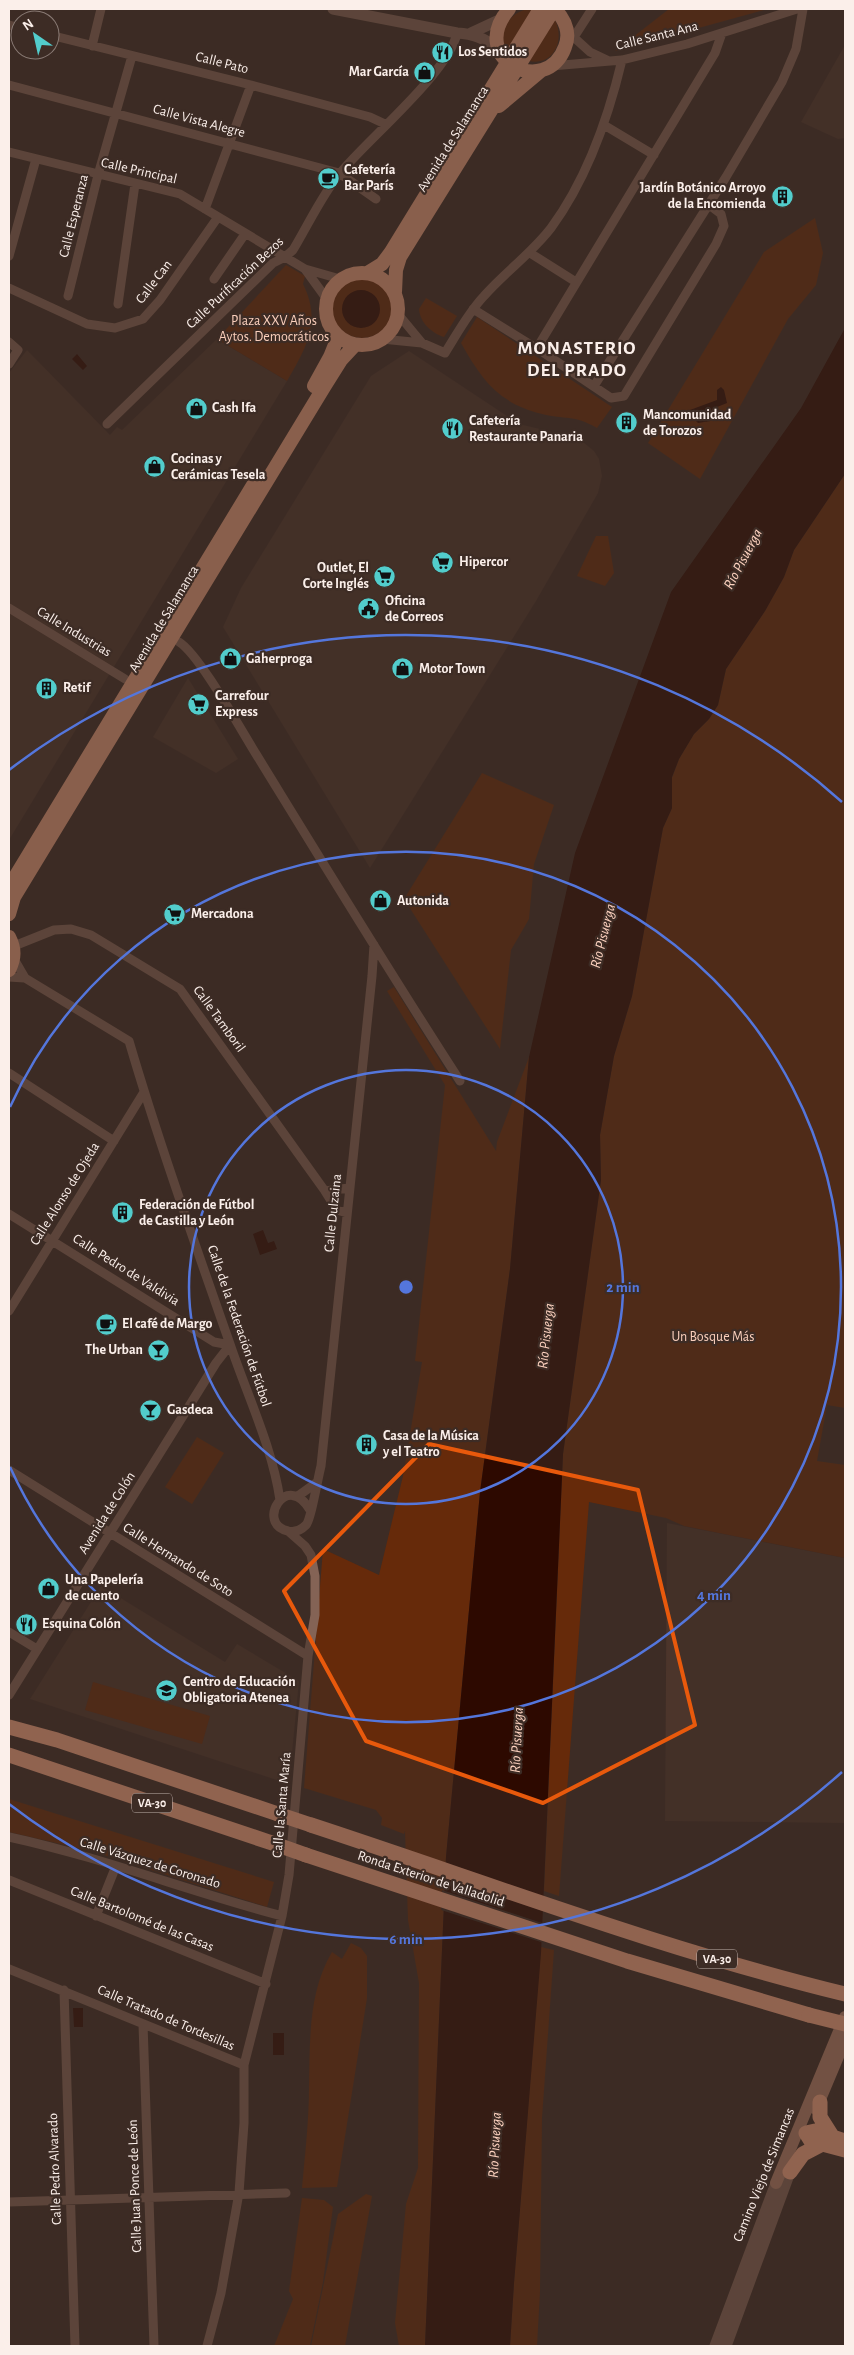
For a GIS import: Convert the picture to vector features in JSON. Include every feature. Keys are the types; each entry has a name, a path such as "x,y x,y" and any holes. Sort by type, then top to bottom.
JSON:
{"highway":[{"path":"509,9 499,20 496,34 506,59 527,72 547,68"},
{"name":"Avenida de Salamanca","path":"369,272 382,264 391,252 498,79 506,59 540,9"},
{"path":"486,118 563,54 571,34 562,16 555,9"},
{"name":"Avenida de Salamanca","path":"395,292 396,270 400,257 486,118 506,59 555,9"},
{"path":"369,272 383,278 395,292 398,314 392,329 382,339 370,344 355,345 338,337 329,326 324,311 326,298 340,278 350,274 369,272"},
{"name":"Avenida de Salamanca","path":"9,887 311,390 330,357 338,337"},
{"name":"Avenida de Salamanca","path":"9,914 14,897 320,393 341,360 355,345"},
{"name":"Ronda Exterior de Valladolid","path":"10,1723 614,1926 724,1961 845,1994"},
{"name":"Ronda Exterior de Valladolid","path":"9,1755 617,1957 845,2026"},
{"path":"9,1762 18,1764 29,1763"},
{"path":"820,2102 820,2117 834,2140 845,2150"},
{"path":"806,2133 812,2141 834,2140"},
{"path":"790,2172 803,2154 834,2140"}],"main road":[{"name":"Camino Viejo de Simancas","path":"776,2183 845,2017"},
{"path":"776,2183 787,2170 799,2139 806,2133 803,2128 845,2026"},
{"name":"Camino Viejo de Simancas","path":"790,2172 845,2040"}],"street":[{"path":"92,46 102,9"},
{"path":"332,9 457,33 470,33 482,38 506,59"},
{"path":"571,34 592,9"},
{"name":"Calle Santa Ana","path":"547,68 622,60 722,33 797,9"},
{"path":"594,386 782,82 796,49 803,9"},
{"path":"470,33 499,20"},
{"name":"Calle Purificación Bezos","path":"107,424 274,263 293,250 339,173 434,74 454,43 457,33"},
{"path":"537,348 715,53 722,33"},
{"name":"Calle Santa Ana","path":"571,34 590,52 609,61"},
{"name":"Calle Pato","path":"60,38 251,85 370,117 385,124"},
{"name":"Calle Esperanza","path":"68,296 98,175 132,56"},
{"path":"382,339 422,343 445,353 473,309 485,295 530,253 573,194 604,125 622,60"},
{"name":"Calle Vista Alegre","path":"9,85 339,173 376,199"},
{"path":"205,209 251,85"},
{"path":"604,125 654,155"},
{"name":"Calle Principal","path":"9,152 180,194 305,269 340,278"},
{"path":"9,256 36,159"},
{"path":"118,304 135,184"},
{"path":"473,309 537,348 611,398 624,396 716,244 724,226 721,214 708,204"},
{"name":"Calle Can","path":"9,288 87,324 115,328 144,319 160,300 218,218"},
{"path":"214,279 245,234"},
{"path":"530,253 576,282"},
{"name":"Calle Principal","path":"305,269 326,298"},
{"path":"398,314 422,343"},
{"path":"9,342 18,350 9,364"},
{"name":"Calle Industrias","path":"9,608 125,679"},
{"path":"179,642 186,647 197,661 231,714 460,1081"},
{"name":"Calle Tamboril","path":"11,953 54,930 71,929 90,935 180,990 337,1210 347,1213"},
{"name":"Calle Dulzaina","path":"310,1510 321,1466 374,945"},
{"name":"Calle de la Federación de Fútbol","path":"11,953 25,978 129,1041 144,1092 276,1478 280,1500"},
{"path":"9,978 25,978"},
{"path":"9,1073 114,1141"},
{"name":"Calle Alonso de Ojeda","path":"9,1311 144,1092"},
{"path":"325,1192 349,1188"},
{"name":"Calle Pedro de Valdivia","path":"9,1214 214,1342 230,1345"},
{"name":"Avenida de Colón","path":"9,1695 216,1363 230,1345"},
{"name":"Calle Hernando de Soto","path":"9,1470 308,1656"},
{"name":"Calle de la Federación de Fútbol","path":"276,1478 294,1496"},
{"path":"306,1546 278,1526 275,1521 274,1509 280,1500 294,1496 316,1483"},
{"path":"288,1532 294,1532 305,1526 308,1522 310,1510 305,1501 294,1496"},
{"name":"Calle la Santa María","path":"244,2065 266,1984 282,1916 289,1875 308,1656 315,1615 315,1576 311,1555 306,1546 305,1526"},
{"path":"9,1632 37,1649"},
{"name":"Calle Vázquez de Coronado","path":"9,1837 46,1845 226,1901 282,1916"},
{"path":"96,1916 116,1866"},
{"name":"Calle Bartolomé de las Casas","path":"9,1880 266,1984"},
{"name":"Calle Tratado de Tordesillas","path":"9,1969 244,2065 244,2123 239,2193 222,2293 208,2346"},
{"name":"Calle Pedro Alvarado","path":"64,1990 75,2346"},
{"name":"Calle Juan Ponce de León","path":"143,2024 154,2346"},
{"name":"Camino Viejo de Simancas","path":"729,2343 790,2172"},
{"name":"Camino Viejo de Simancas","path":"715,2346 776,2183"},
{"path":"9,2202 150,2199 239,2193 286,2193"},
{"path":"721,2346 734,2307 740,2278"}],"highlighted area":[{"path":"429,1444 638,1490 695,1725 543,1803 366,1741 284,1591"}],"shaded area":[{"path":"845,45 845,138 838,139 801,122"},
{"path":"217,339 287,381 9,840 9,373 27,350 110,435 117,427 122,430"},
{"path":"409,351 519,424 578,438 594,451 599,459 602,476 598,493 536,601 370,868 223,627 241,588 371,376"},
{"path":"188,678 238,759 216,773 153,737"},
{"path":"667,1523 845,1558 845,1823 665,1821"},
{"name":"Centro de Educación Obligatoria Atenea","path":"101,1586 225,1662 237,1644 299,1681 289,1784 30,1699"}],"green space":[{"path":"527,9 535,9 508,51 504,45 503,32 514,15"},
{"path":"669,9 764,9 764,10 615,51"},
{"path":"555,20 559,36 555,50 545,60 529,61"},
{"path":"815,218 823,253 816,285 788,319 700,479 648,443 764,252"},
{"name":"Plaza XXV Años Aytos. Democráticos","path":"286,265 305,276 303,284 309,298 311,311 311,323 305,346 287,381 217,339"},
{"path":"356,278 368,278 384,286 390,296 392,308 390,320 384,330 368,338 356,338 340,330 332,314 332,302 340,286"},
{"path":"426,298 457,316 444,337 431,330 422,319 419,309"},
{"path":"477,317 612,407 597,428 575,419 550,416 527,409 514,403 493,388 476,368 461,343"},
{"name":"Un Bosque Más","path":"845,474 845,1408 827,1405 817,1461 845,1465 845,1558 684,1526 666,1518 589,1502 559,1896 544,1891 563,1454 601,1180 600,1135 614,1056 632,996 663,828 672,808 672,778 679,759 694,734 709,719 718,705 726,669 765,611 784,577 794,550"},
{"path":"596,536 608,536 614,573 605,586 577,576"},
{"path":"482,773 554,805 534,864 529,919 511,950 500,1049 404,899"},
{"path":"394,987 496,1151 497,1142 529,1057 510,1269 480,1492 446,1857 425,2346 399,2346 395,2323 406,2204 418,2168 419,1983 408,1920 405,1831 404,1834 381,1825 382,1818 376,1810 304,1788 323,1549 379,1575 403,1476 422,1362 415,1361 445,1085 387,991"},
{"path":"197,1437 224,1453 192,1504 165,1487"},
{"path":"93,1682 210,1716 202,1744 85,1710"},
{"path":"9,1799 274,1882 267,1907 95,1852 9,1832"},
{"path":"351,1943 361,1948 367,1956 367,1998 337,2187 302,2188 307,2138 310,2035 314,2000 324,1967 332,1952 342,1959"},
{"path":"541,1947 554,1950 542,2118 540,2292 537,2346 510,2346 514,2283"},
{"path":"366,2194 372,2196 345,2346 311,2346 338,2214"},
{"path":"302,2198 324,2200 333,2207 323,2282 310,2346 274,2346 293,2299 289,2291"}],"water":[{"path":"361,290 374,296 380,309 374,322 361,328 348,322 342,309 348,296"},
{"name":"Río Pisuerga","path":"845,328 845,474 794,550 784,577 765,611 726,669 718,705 709,719 694,734 679,759 672,777 672,808 663,828 632,996 614,1056 600,1135 601,1180 563,1454 541,1953 510,2346 425,2346 446,1857 480,1492 510,1269 529,1057 575,853 671,592 801,408"},
{"path":"77,354 87,366 83,370 72,359"},
{"path":"721,387 724,390 727,403 712,409 710,421 698,423 694,419 685,416 690,410 717,400 717,390"},
{"path":"263,1230 268,1243 274,1241 277,1249 260,1255 253,1234"},
{"path":"73,2008 83,2008 83,2027 74,2027"},
{"path":"273,2033 284,2033 284,2055 273,2055"}],"pier":[{"path":"442,1890 545,1924 544,1943 441,1910"}],"place":[{"name":"Los Sentidos","path":"442,52"},
{"name":"Mar García","path":"425,72"},
{"name":"Cafetería Bar París","path":"328,178"},
{"name":"Jardín Botánico Arroyo de la Encomienda","path":"782,196"},
{"name":"Cash Ifa","path":"196,408"},
{"name":"Mancomunidad de Torozos","path":"627,423"},
{"name":"Cafetería Restaurante Panaria","path":"453,429"},
{"name":"Cocinas y Cerámicas Tesela","path":"155,467"},
{"name":"Hipercor","path":"443,562"},
{"name":"Outlet, El Corte Inglés","path":"385,576"},
{"name":"Oficina de Correos","path":"369,609"},
{"name":"Gaherproga","path":"230,659"},
{"name":"Motor Town","path":"403,669"},
{"name":"Retif","path":"47,688"},
{"name":"Carrefour Express","path":"199,704"},
{"name":"Autonida","path":"381,901"},
{"name":"Mercadona","path":"175,914"},
{"name":"Federación de Fútbol de Castilla y León","path":"123,1213"},
{"name":"El café de Margo","path":"106,1324"},
{"name":"The Urban","path":"159,1350"},
{"name":"Gasdeca","path":"151,1410"},
{"name":"Casa de la Música y el Teatro","path":"367,1444"},
{"name":"Una Papelería de cuento","path":"49,1588"},
{"name":"Esquina Colón","path":"26,1624"},
{"name":"Centro de Educación Obligatoria Atenea","path":"167,1690"}],"district":[{"name":"MONASTERIO DEL PRADO","path":"577,359"}]}
